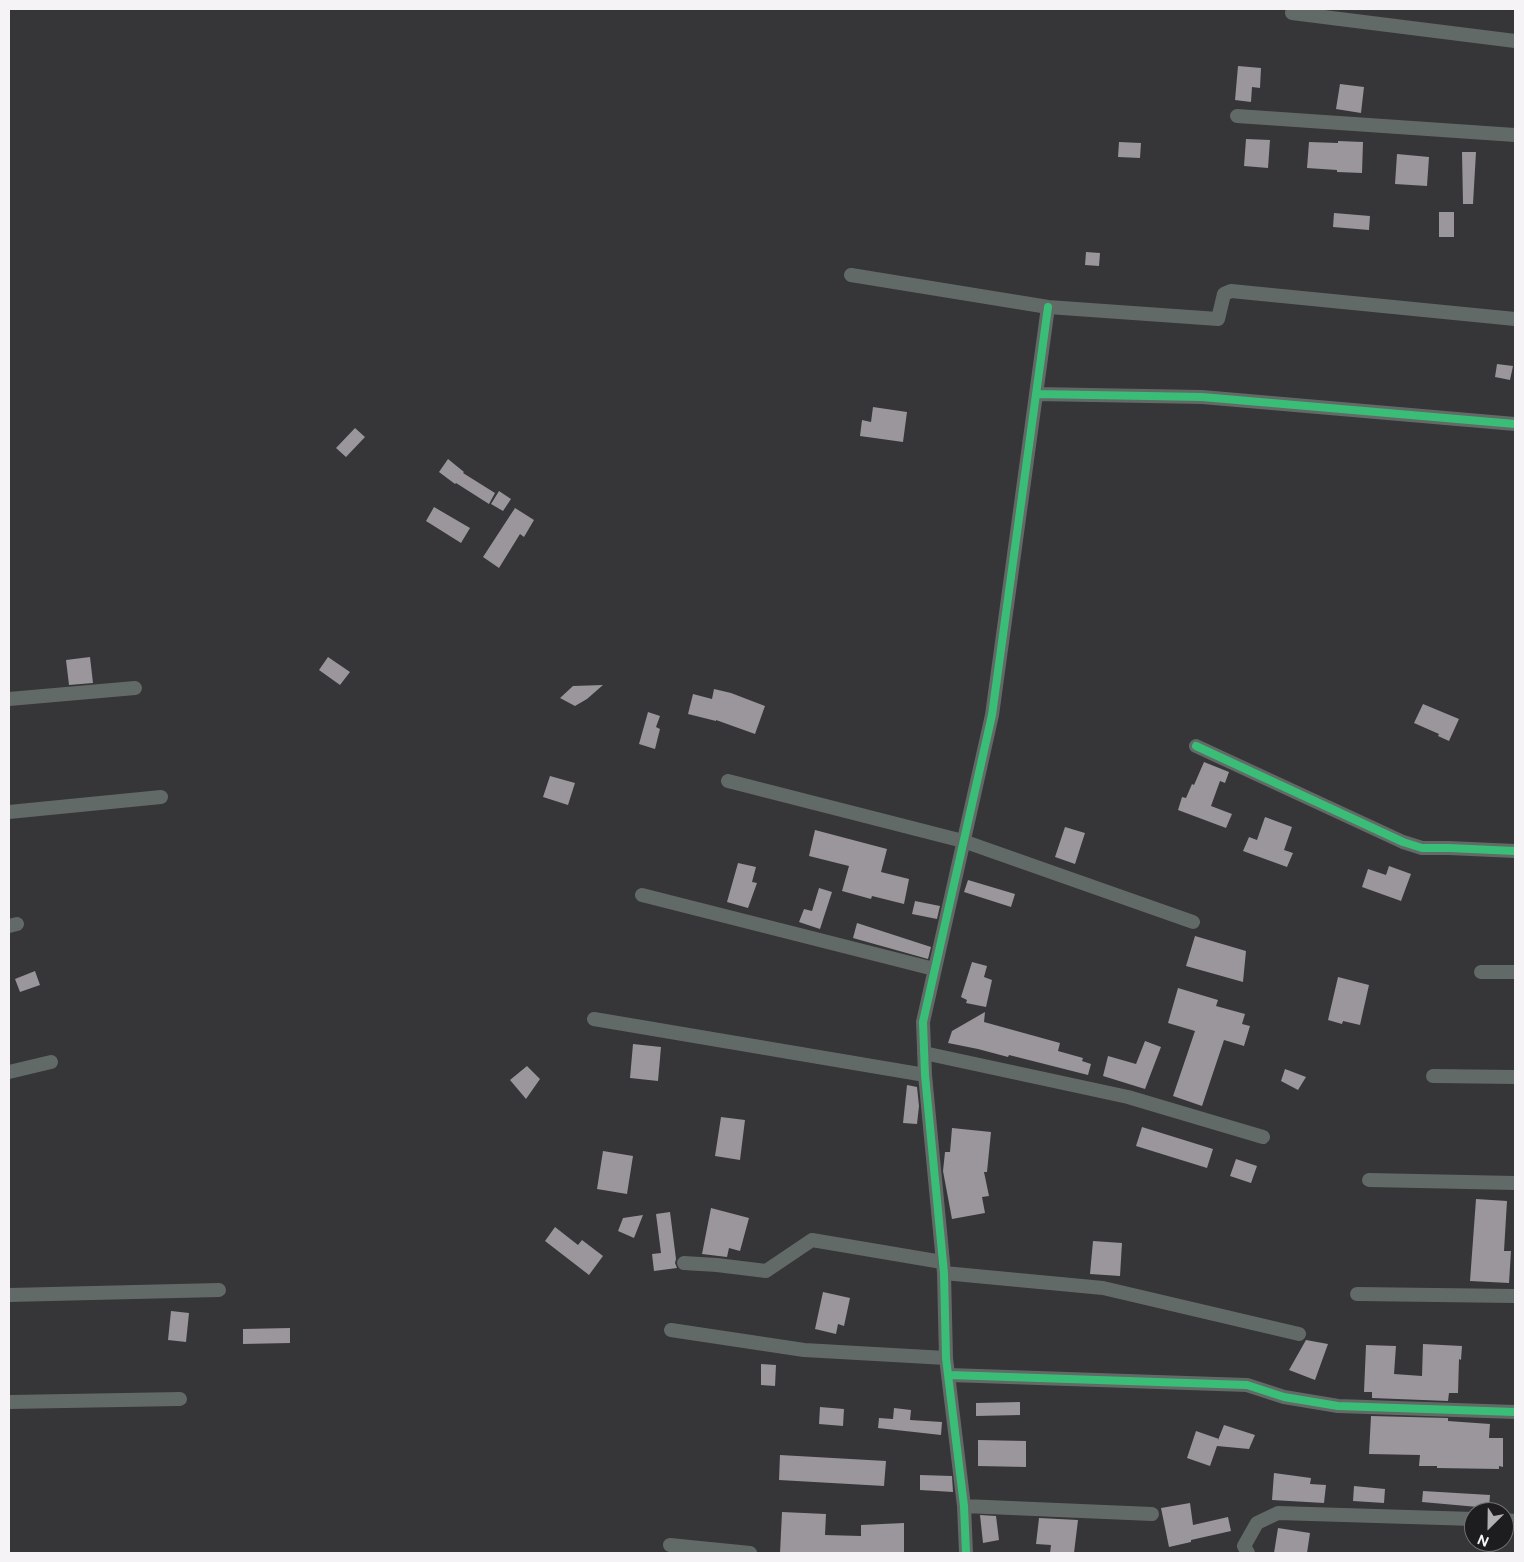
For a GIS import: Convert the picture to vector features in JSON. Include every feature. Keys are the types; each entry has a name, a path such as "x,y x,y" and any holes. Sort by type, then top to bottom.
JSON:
{"street":[{"path":"1292,13 1515,41"},
{"path":"1237,116 1515,135"},
{"path":"851,275 1048,307 1218,319 1224,294 1232,290 1515,319"},
{"path":"966,1553 964,1506 946,1358 943,1268 925,1075 923,1022 992,715 1048,307"},
{"path":"1036,394 1202,398 1515,424"},
{"path":"9,699 136,688"},
{"path":"1196,746 1404,842 1422,848 1515,851"},
{"path":"728,781 963,841 1193,922"},
{"path":"9,812 161,797"},
{"path":"642,895 934,969"},
{"path":"1481,972 1515,972"},
{"path":"594,1019 925,1075"},
{"path":"924,1052 1128,1097 1262,1137"},
{"path":"9,1072 51,1062"},
{"path":"1433,1076 1515,1078"},
{"path":"1369,1180 1515,1183"},
{"path":"684,1263 766,1271 812,1240 943,1268 1103,1288 1299,1334"},
{"path":"9,1294 219,1290"},
{"path":"1357,1294 1515,1296"},
{"path":"671,1330 804,1350 946,1358"},
{"path":"948,1375 1247,1385 1284,1397 1338,1406 1515,1412"},
{"path":"9,1402 180,1399"},
{"path":"964,1506 1152,1514"},
{"path":"1248,1553 1244,1546 1257,1523 1278,1513 1464,1519"},
{"path":"670,1545 750,1553"}],"building":[{"path":"1238,66 1261,68 1260,88 1252,87 1251,102 1235,100"},
{"path":"1340,84 1364,87 1361,113 1336,109"},
{"path":"1246,139 1270,140 1268,168 1244,166"},
{"path":"1338,141 1363,142 1362,173 1307,168 1309,142 1338,143"},
{"path":"1119,142 1141,143 1140,158 1118,157"},
{"path":"1462,152 1476,152 1473,204 1463,204"},
{"path":"1397,154 1429,157 1427,186 1395,184"},
{"path":"1439,212 1454,212 1454,237 1439,237"},
{"path":"1334,213 1370,216 1369,230 1333,227"},
{"path":"1086,252 1100,253 1099,266 1085,265"},
{"path":"1497,364 1513,366 1510,380 1495,377"},
{"path":"873,407 907,412 903,442 860,436 862,420 871,422"},
{"path":"355,428 365,437 346,457 336,448"},
{"path":"448,459 463,473 495,493 489,504 439,472"},
{"path":"499,491 511,499 503,511 491,504"},
{"path":"434,507 470,528 461,543 426,521"},
{"path":"515,508 534,520 524,537 520,534 499,568 483,557"},
{"path":"90,657 93,683 69,685 66,660"},
{"path":"328,657 350,672 340,685 319,670"},
{"path":"603,685 587,699 575,706 560,698 573,686"},
{"path":"714,689 731,693 765,706 755,734 716,720 688,714 693,694 712,699"},
{"path":"1423,704 1459,719 1449,741 1438,736 1439,734 1414,723"},
{"path":"648,712 660,716 656,727 660,729 655,749 639,744"},
{"path":"1204,762 1229,772 1225,783 1220,781 1211,806 1232,814 1226,828 1178,810 1182,797 1186,798"},
{"path":"550,776 575,783 568,805 543,797"},
{"path":"1265,817 1292,827 1284,850 1293,853 1287,867 1243,851 1249,837 1257,840"},
{"path":"1065,827 1085,833 1075,864 1055,857"},
{"path":"815,830 887,849 881,872 909,879 904,904 872,896 871,899 842,891 849,866 809,856"},
{"path":"738,863 756,867 752,882 757,883 748,908 727,902"},
{"path":"1389,866 1411,874 1401,901 1362,887 1368,869 1386,875"},
{"path":"968,880 1015,894 1011,907 964,892"},
{"path":"819,888 832,892 820,929 799,922 804,909 812,911"},
{"path":"915,901 940,906 937,919 912,914"},
{"path":"857,923 931,947 928,959 853,938"},
{"path":"1195,936 1246,951 1243,982 1186,966"},
{"path":"972,962 987,966 984,977 992,980 986,1007 966,1003 967,1000 961,997"},
{"path":"35,971 40,985 20,992 15,979"},
{"path":"1338,977 1369,985 1360,1025 1343,1021 1342,1024 1328,1020"},
{"path":"1178,988 1218,1000 1216,1006 1245,1014 1242,1024 1250,1026 1244,1046 1224,1040 1202,1106 1173,1096 1195,1031 1168,1023"},
{"path":"985,1012 984,1022 1060,1043 1058,1051 1083,1058 1082,1061 1091,1064 1088,1075 1009,1055 1008,1057 948,1043 952,1031"},
{"path":"1145,1041 1161,1047 1145,1089 1103,1076 1108,1056 1136,1064"},
{"path":"633,1044 661,1047 658,1081 630,1078"},
{"path":"527,1066 540,1079 526,1099 510,1080"},
{"path":"1285,1069 1306,1077 1298,1090 1281,1081"},
{"path":"907,1085 917,1087 919,1106 917,1124 903,1123"},
{"path":"721,1117 745,1120 740,1160 715,1156"},
{"path":"1142,1127 1213,1149 1207,1168 1136,1146"},
{"path":"952,1128 991,1132 987,1172 984,1172 989,1196 982,1197 985,1213 952,1219 943,1171 945,1152 950,1152"},
{"path":"603,1151 633,1156 627,1194 597,1189"},
{"path":"1236,1159 1257,1166 1251,1183 1230,1176"},
{"path":"1476,1199 1507,1201 1504,1251 1511,1251 1509,1283 1470,1281"},
{"path":"711,1208 749,1218 740,1251 729,1248 727,1257 702,1254"},
{"path":"670,1212 677,1268 654,1271 652,1254 661,1253 656,1214"},
{"path":"643,1215 634,1238 618,1231 623,1218"},
{"path":"555,1227 578,1245 582,1240 603,1256 589,1275 545,1241"},
{"path":"1093,1241 1122,1243 1120,1276 1090,1274"},
{"path":"823,1292 850,1298 844,1326 838,1324 836,1334 815,1329"},
{"path":"171,1311 189,1313 186,1342 168,1340"},
{"path":"290,1328 290,1343 243,1344 243,1329"},
{"path":"1306,1340 1328,1344 1315,1380 1289,1370"},
{"path":"1423,1344 1462,1346 1461,1360 1459,1359 1458,1393 1449,1393 1448,1401 1372,1398 1372,1392 1364,1392 1366,1345 1396,1346 1394,1374 1422,1376"},
{"path":"761,1364 776,1365 775,1386 761,1385"},
{"path":"1020,1402 1020,1415 976,1416 976,1403"},
{"path":"820,1407 844,1409 843,1426 819,1424"},
{"path":"894,1408 911,1410 910,1420 942,1422 941,1435 878,1428 879,1418 893,1419"},
{"path":"1371,1416 1448,1418 1448,1421 1490,1424 1489,1438 1503,1438 1503,1467 1499,1466 1499,1469 1437,1468 1437,1466 1419,1466 1420,1455 1369,1454"},
{"path":"1224,1425 1255,1435 1249,1449 1217,1446 1210,1466 1187,1458 1196,1431 1218,1439"},
{"path":"978,1440 1026,1441 1026,1467 978,1466"},
{"path":"780,1455 886,1461 884,1486 779,1480"},
{"path":"1274,1473 1311,1478 1310,1484 1326,1485 1324,1503 1272,1500"},
{"path":"920,1475 952,1476 953,1492 920,1490"},
{"path":"1354,1486 1385,1489 1384,1503 1353,1501"},
{"path":"1423,1491 1490,1495 1489,1502 1464,1502 1464,1506 1422,1502"},
{"path":"1190,1503 1193,1525 1228,1517 1231,1531 1169,1547 1161,1508"},
{"path":"782,1512 826,1514 825,1535 861,1536 861,1525 904,1523 904,1553 780,1553"},
{"path":"980,1515 996,1516 999,1540 983,1543"},
{"path":"1039,1518 1078,1520 1074,1553 1050,1553 1051,1545 1036,1544"},
{"path":"1278,1528 1310,1533 1307,1553 1274,1553"}],"cycle path":[{"path":"966,1553 964,1506 946,1358 944,1273 925,1075 923,1022 992,715 1048,307"},
{"path":"1036,394 1202,397 1515,424"},
{"path":"1196,746 1403,842 1422,848 1515,851"},
{"path":"949,1375 1247,1385 1284,1397 1338,1406 1515,1412"}]}
